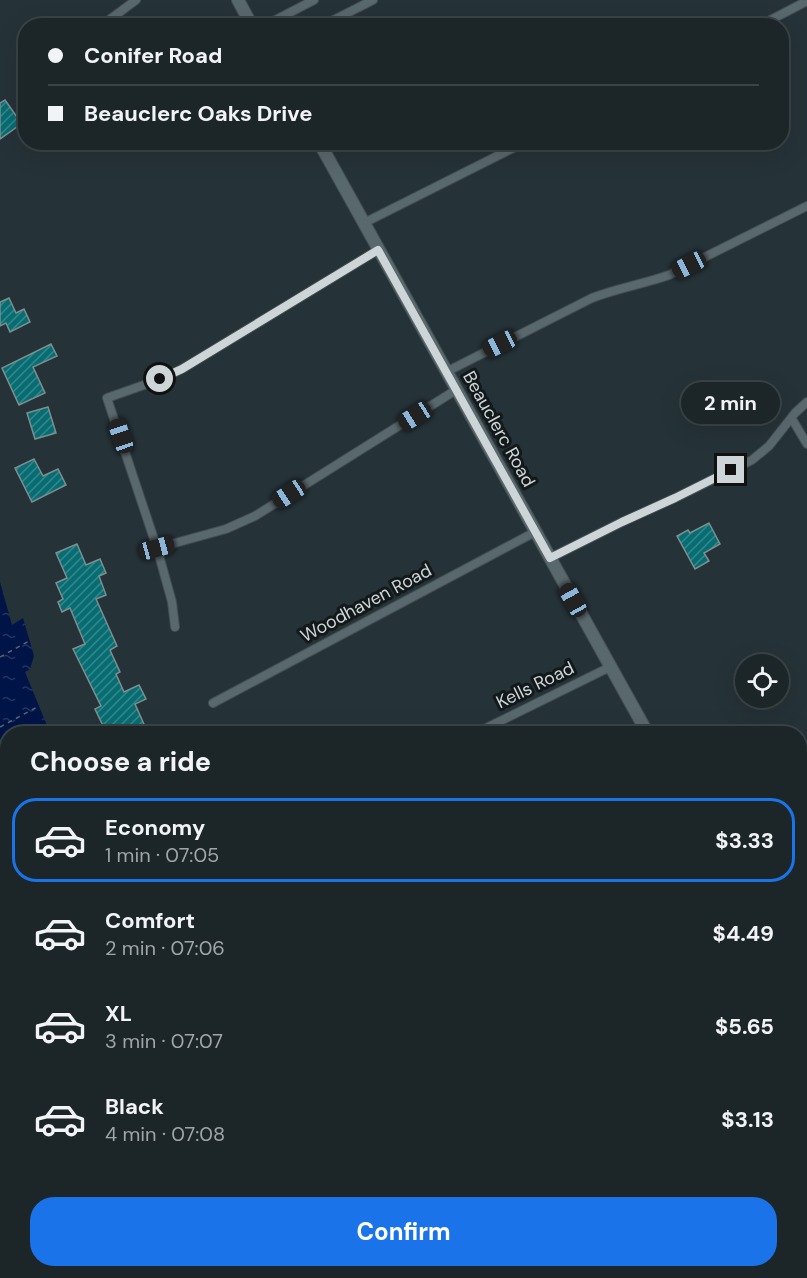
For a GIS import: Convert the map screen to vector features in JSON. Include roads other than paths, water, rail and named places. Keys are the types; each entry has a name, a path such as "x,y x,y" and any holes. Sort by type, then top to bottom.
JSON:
{"street":[{"path":"112,18 136,0"},
{"path":"238,0 248,18"},
{"path":"279,18 314,0"},
{"path":"338,18 374,0"},
{"path":"775,18 807,2"},
{"name":"Beauclerc Road","path":"323,150 643,726"},
{"path":"364,223 509,150"},
{"path":"446,372 592,298 616,288 669,275 807,206"},
{"path":"175,627 172,602 157,548 107,398 182,369 378,250"},
{"path":"157,548 226,529 255,516 456,390"},
{"path":"550,558 752,460 769,446 807,402"},
{"path":"792,419 807,444"},
{"name":"Woodhaven Road","path":"213,703 535,532"},
{"name":"Kells Road","path":"490,726 610,667"}],"water":[{"path":"0,582 12,625 23,618 34,656 30,669 25,672 47,726 0,726"}]}
